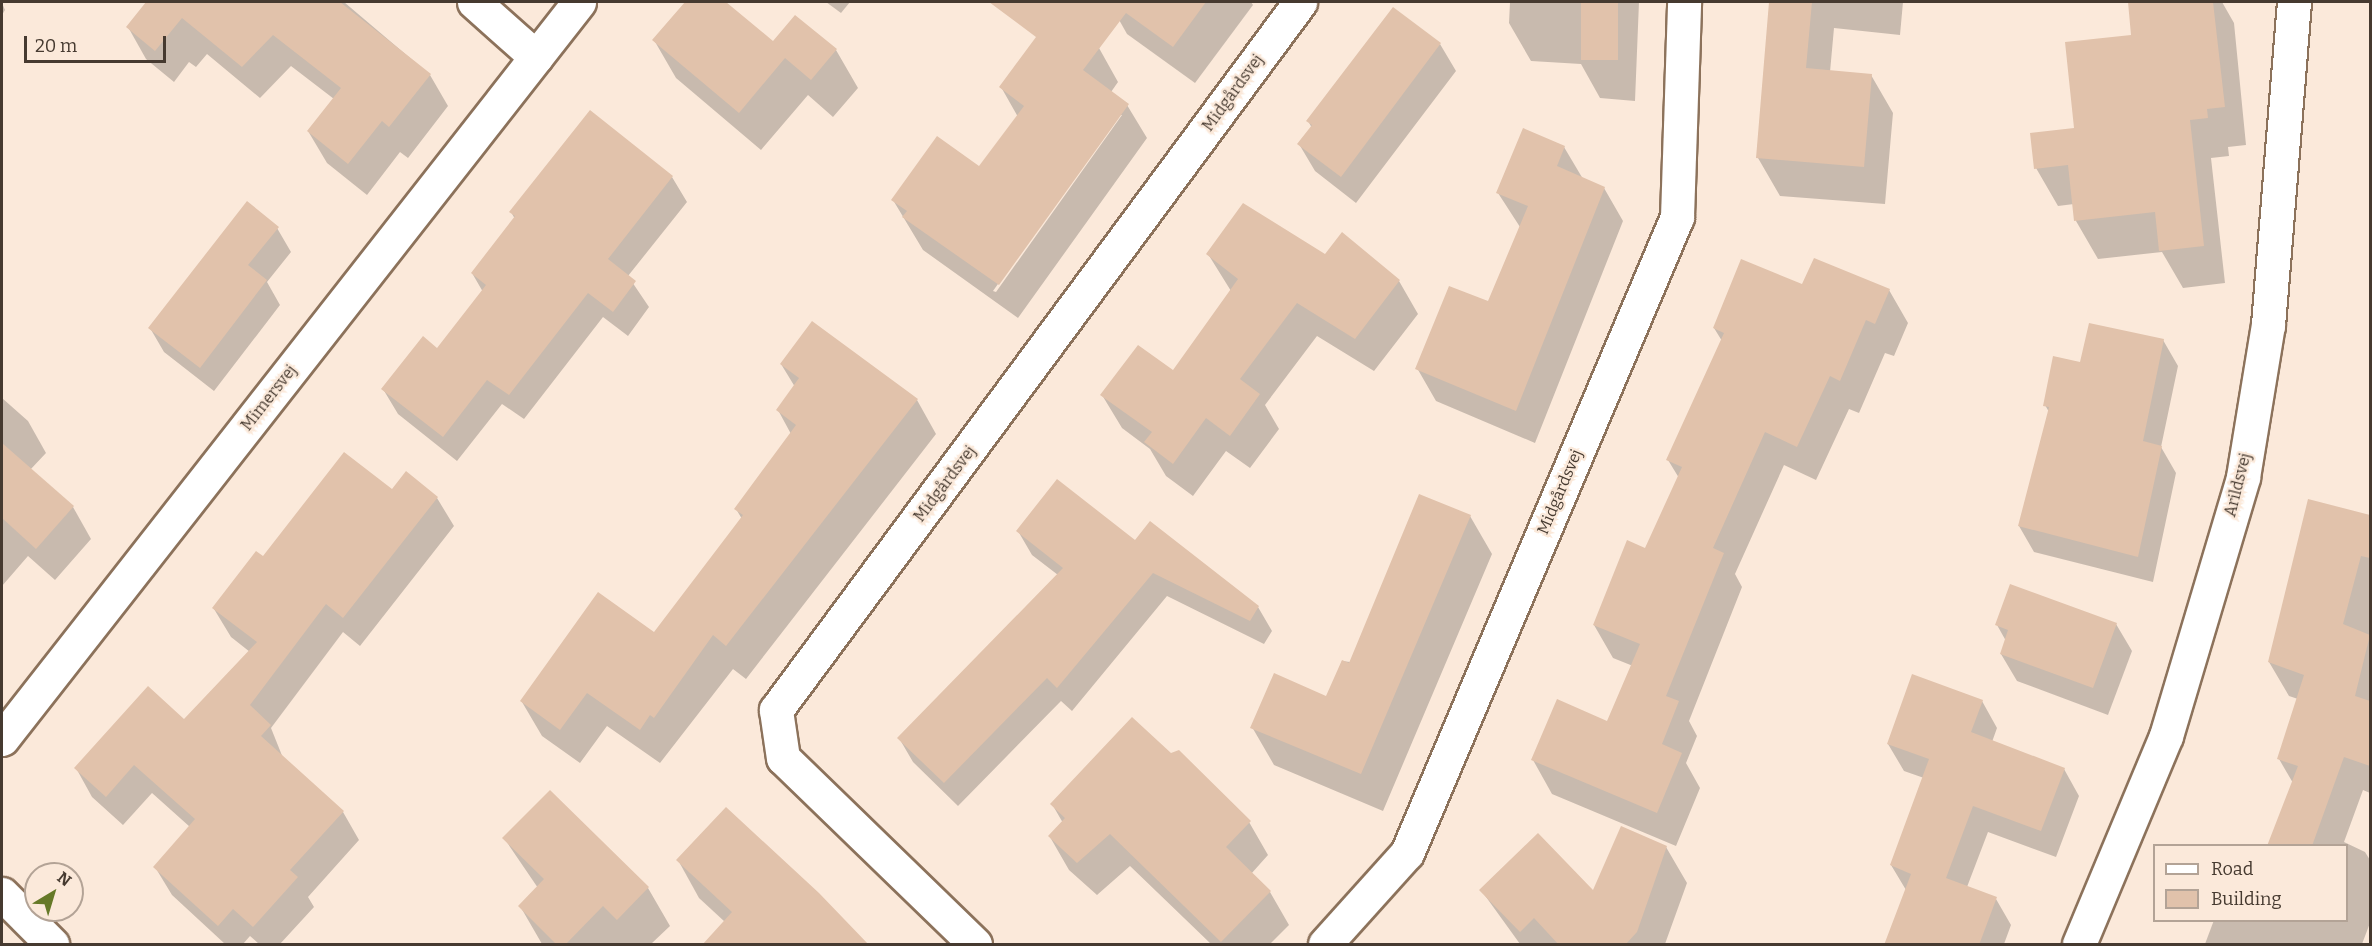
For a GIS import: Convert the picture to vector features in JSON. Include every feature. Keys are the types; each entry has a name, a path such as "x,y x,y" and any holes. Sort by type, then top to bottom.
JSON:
{"street":[{"path":"474,2 536,57"},
{"name":"Mimersvej","path":"2,739 579,2"},
{"name":"Midgårdsvej","path":"975,945 783,758 776,710 1300,2"},
{"name":"Midgårdsvej","path":"1325,945 1407,853 1677,217 1684,2"},
{"name":"Arildsvej","path":"2079,945 2166,736 2243,477 2268,325 2294,2"},
{"path":"2,894 52,945"}],"building":[{"path":"146,2 340,2 431,74 389,127 382,121 348,164 307,131 341,88 273,35 242,67 182,18 155,51 126,27"},
{"path":"685,2 726,2 773,41 795,15 837,49 811,80 785,58 739,113 652,40"},
{"path":"989,2 1206,2 1173,47 1126,13 1083,70 1129,104 999,285 902,217 907,211 891,200 937,136 979,166 1024,106 999,87 1036,37"},
{"path":"1581,2 1618,2 1618,60 1581,60"},
{"path":"1769,2 1812,2 1806,68 1872,74 1864,167 1756,158"},
{"path":"2128,2 2213,2 2225,107 2207,109 2208,118 2190,120 2204,246 2159,251 2155,212 2074,221 2068,165 2034,169 2030,133 2074,128 2065,42 2131,35"},
{"path":"1393,7 1441,43 1341,177 1297,144 1312,125 1306,121"},
{"path":"590,110 673,176 608,259 636,281 613,312 588,293 509,395 487,380 443,437 381,389 423,336 437,348 486,285 471,273 515,216 509,212"},
{"path":"1523,128 1565,146 1557,166 1605,187 1516,411 1415,369 1449,286 1488,301 1528,206 1496,193"},
{"path":"247,201 279,227 248,265 267,280 200,368 148,328"},
{"path":"1243,203 1325,254 1342,232 1400,280 1355,339 1297,303 1240,379 1260,394 1230,436 1206,418 1173,464 1144,442 1152,432 1100,395 1138,345 1173,370 1238,279 1206,254"},
{"path":"1814,258 1890,289 1875,324 1866,320 1840,381 1830,376 1797,447 1765,432 1713,548 1724,553 1666,696 1679,701 1662,744 1682,753 1657,813 1531,760 1557,699 1607,721 1640,644 1593,625 1627,540 1645,548 1682,467 1666,460 1724,333 1713,328 1741,259 1802,284"},
{"path":"812,321 918,399 726,646 713,635 654,718 650,715 640,730 587,693 560,730 520,701 598,592 654,632 743,515 734,509 796,425 776,410 799,378 780,364"},
{"path":"2089,323 2164,339 2143,441 2162,446 2138,557 2018,526 2049,407 2043,406 2053,356 2080,362"},
{"path":"2,443 74,506 36,549 2,518"},
{"path":"344,452 392,489 406,471 438,497 343,618 326,604 250,705 271,725 261,736 344,811 290,870 298,877 253,927 233,909 218,926 153,867 195,819 134,765 106,797 74,768 148,686 184,719 257,642 212,608 256,551 263,556"},
{"path":"1057,479 1135,540 1150,521 1259,606 1250,621 1153,573 1057,688 1047,678 944,783 897,738 1063,568 1016,531"},
{"path":"1419,494 1471,515 1361,774 1250,728 1274,673 1326,696 1342,660 1349,663"},
{"path":"2308,499 2370,515 2370,558 2361,556 2343,624 2370,635 2355,696 2370,701 2370,766 2344,757 2313,844 2268,844 2298,766 2277,759 2304,675 2268,662"},
{"path":"2010,584 2117,623 2093,688 2000,654 2008,630 1995,625"},
{"path":"1912,674 1983,700 1971,732 2065,768 2041,831 1973,806 1946,878 1997,897 1979,945 1884,945 1911,874 1890,865 1929,759 1887,744"},
{"path":"1132,717 1171,753 1179,750 1251,821 1226,847 1271,891 1221,942 1110,834 1077,863 1048,836 1065,818 1050,804"},
{"path":"550,790 649,887 617,920 603,906 565,945 557,945 518,906 544,879 502,838"},
{"path":"726,807 819,893 869,945 702,945 732,912 676,860"},
{"path":"1621,826 1667,846 1637,932 1625,945 1559,945 1534,918 1520,932 1479,890 1538,833 1593,890"}]}
